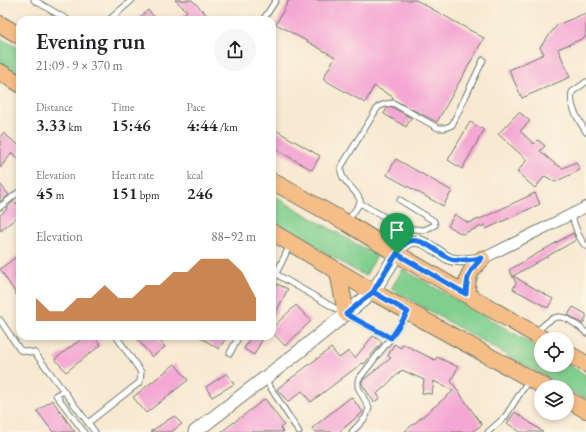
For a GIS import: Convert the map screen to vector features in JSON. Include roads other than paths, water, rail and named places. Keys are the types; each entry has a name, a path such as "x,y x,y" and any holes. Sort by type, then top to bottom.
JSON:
{"main road":[{"path":"0,24 16,34"},
{"path":"0,72 16,82"},
{"path":"276,182 534,333"},
{"path":"276,234 408,312 534,381"},
{"path":"466,294 468,275 471,269 482,258"},
{"path":"338,272 346,313"},
{"path":"574,357 586,364"},
{"path":"574,403 586,410"}],"street":[{"path":"196,432 373,292 397,254 406,243 416,241 423,243 450,259 464,260 482,258 586,207"}],"lane":[{"path":"34,0 61,16"},
{"path":"114,16 132,0"},
{"path":"266,16 276,0"},
{"path":"347,223 360,203 359,196 342,178 340,172 341,167 378,107 392,103 438,128 445,128 452,125 483,60"},
{"path":"586,82 572,92 570,100 573,109 586,132"},
{"path":"0,207 16,194"},
{"path":"360,203 404,228 424,230 435,225 434,221 400,200"},
{"path":"571,214 582,243 586,246"},
{"path":"291,243 276,274 391,338"},
{"path":"352,432 366,417 369,408 358,387 358,380 391,338 408,312"},
{"path":"542,332 553,318 559,316 564,317 574,323 586,333"},
{"path":"0,320 20,350 35,353 95,432"},
{"path":"88,423 140,382 141,372 119,340"},
{"path":"230,353 237,340"},
{"path":"264,378 299,432"},
{"path":"488,432 506,417 530,379"},
{"path":"64,391 56,395 84,432"}]}
